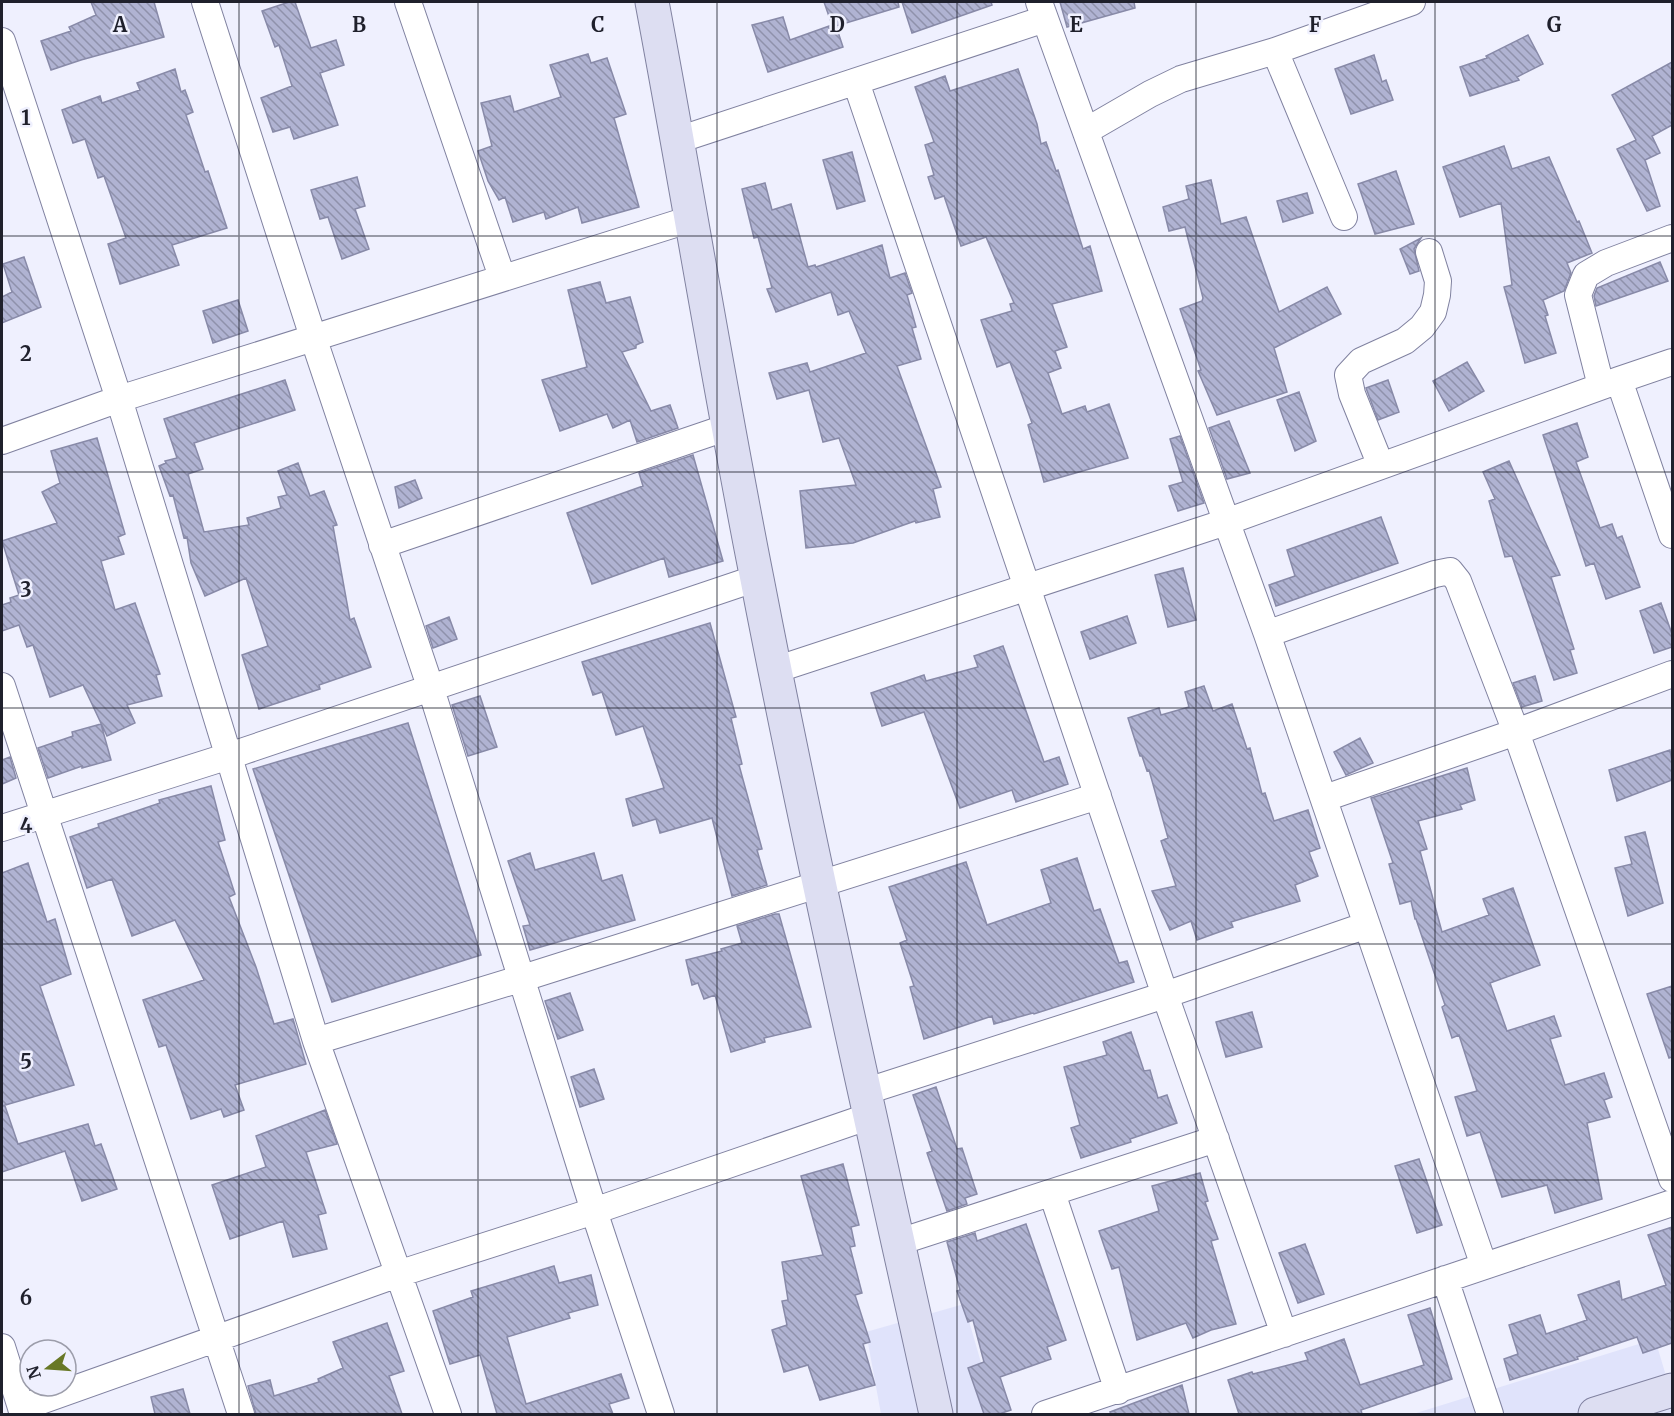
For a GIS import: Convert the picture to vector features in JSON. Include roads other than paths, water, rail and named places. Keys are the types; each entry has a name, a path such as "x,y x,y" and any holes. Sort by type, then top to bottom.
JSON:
{"street":[{"path":"205,2 313,337 431,689 594,1210 661,1414"},
{"path":"408,2 502,277"},
{"path":"652,2 728,427 775,670 819,886 936,1414"},
{"path":"1086,131 1181,79 1275,51 1412,2"},
{"path":"678,141 856,82 1042,10 1268,634 1484,1266"},
{"path":"2,41 119,399 316,1041 448,1414"},
{"path":"1275,51 1344,217"},
{"path":"856,82 1165,995 1284,1335"},
{"path":"2,441 119,399 691,219"},
{"path":"1672,238 1606,263 1586,275 1578,295 1610,383 1672,535"},
{"path":"1380,466 1352,394 1348,375 1361,361 1405,341 1422,327 1432,312 1438,281 1429,252"},
{"path":"775,670 1226,522 1672,362"},
{"path":"382,545 728,427"},
{"path":"1268,634 1435,574 1450,571 1458,580 1516,732 1672,1179"},
{"path":"2,828 229,756 757,578"},
{"path":"1325,798 1516,732 1672,674"},
{"path":"2,686 241,1414"},
{"path":"316,1041 819,886 1098,796"},
{"path":"2,1347 22,1411 398,1274 594,1210 867,1104 1165,995 1367,925"},
{"path":"898,1242 1216,1139"},
{"path":"1052,1193 1118,1391"},
{"path":"1045,1414 1672,1203"},
{"path":"1445,1279 1490,1414"},
{"path":"1595,1414 1672,1390"}]}
